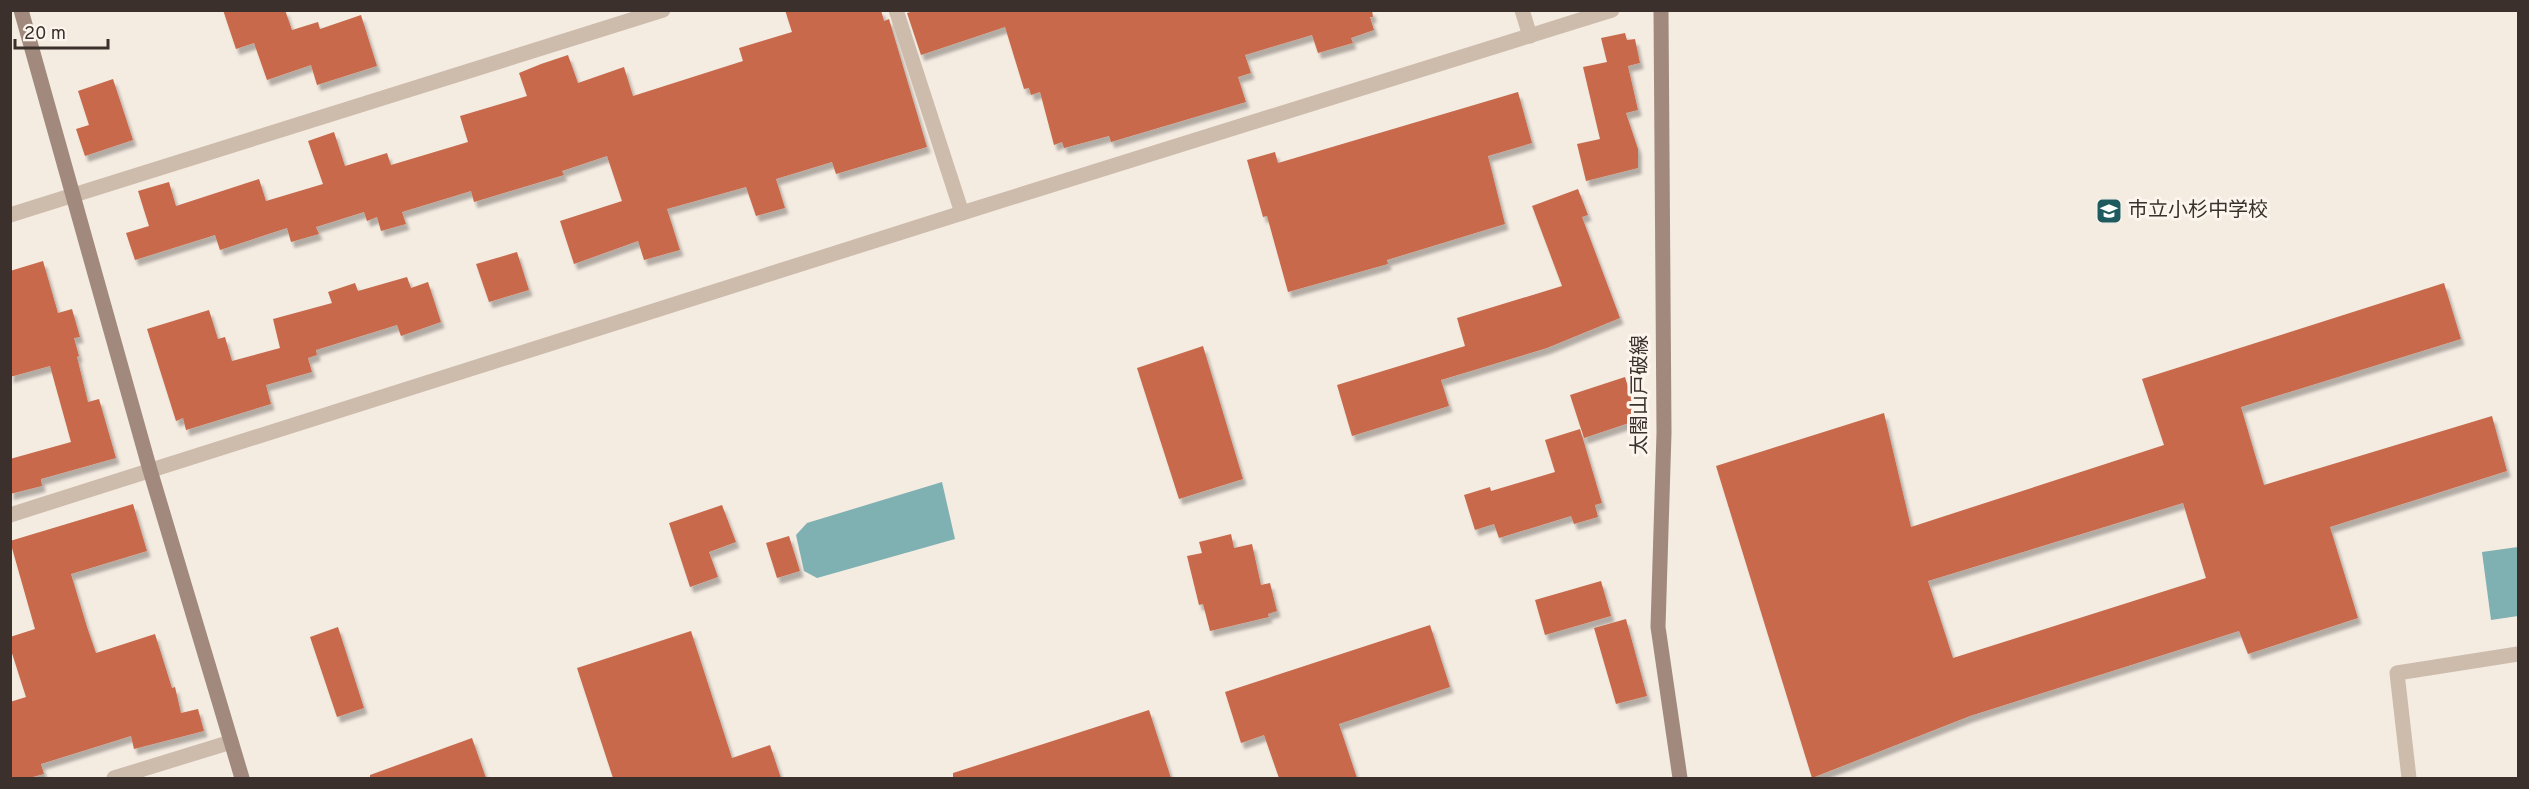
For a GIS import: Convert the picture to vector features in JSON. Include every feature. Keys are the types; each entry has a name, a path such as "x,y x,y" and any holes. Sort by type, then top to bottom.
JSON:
{"street":[{"path":"21,10 150,470 242,778"},
{"path":"10,215 663,10"},
{"path":"896,10 962,213"},
{"path":"1522,10 1530,36"},
{"path":"10,515 962,213 1612,10"},
{"name":"太閤山戸破線","path":"1661,10 1664,433 1658,627 1680,778"},
{"path":"2409,778 2397,673 2518,654"},
{"path":"114,778 231,742"}],"water":[{"path":"942,482 955,539 817,578 804,571 796,535 807,523"},
{"path":"2518,547 2518,616 2491,620 2482,552"}],"building":[{"path":"223,10 285,10 292,30 318,22 320,29 361,15 377,66 317,85 311,65 267,80 254,43 236,49"},
{"path":"785,10 881,10 884,21 889,19 927,147 836,174 832,162 776,179 785,208 756,216 746,187 667,209 680,250 644,260 638,241 574,264 560,221 622,201 607,156 562,171 564,175 474,202 471,191 402,212 406,224 381,231 377,217 367,221 364,212 316,227 319,234 291,242 287,228 220,250 215,235 135,260 126,233 149,226 138,191 169,182 176,206 259,179 266,201 323,184 308,141 334,132 345,166 387,153 391,165 468,142 460,116 527,96 519,73 541,64 568,55 578,83 624,67 633,96 743,61 739,48 792,32"},
{"path":"917,10 1372,10 1373,17 1370,17 1374,30 1351,38 1353,43 1318,53 1312,35 1245,55 1251,73 1238,77 1246,102 1111,142 1109,136 1064,148 1062,142 1054,145 1040,92 1031,95 1029,88 1024,89 1005,27 921,55 907,13"},
{"path":"1625,33 1627,40 1635,39 1640,63 1628,66 1638,110 1626,113 1638,149 1638,168 1586,181 1577,144 1600,139 1583,67 1607,62 1601,38"},
{"path":"113,79 133,140 85,156 76,129 89,125 78,91"},
{"path":"1518,92 1532,143 1488,156 1505,224 1387,260 1388,264 1288,292 1267,216 1263,217 1247,160 1275,152 1278,163"},
{"path":"1578,189 1588,215 1582,217 1620,318 1547,348 1441,380 1449,406 1352,436 1337,385 1465,346 1457,318 1562,286 1532,206"},
{"path":"517,252 529,290 489,302 476,264"},
{"path":"43,261 58,313 72,309 80,337 74,338 79,356 77,357 88,402 99,399 116,458 41,479 42,486 10,494 10,459 71,442 50,366 10,377 10,271"},
{"path":"407,277 411,288 428,282 441,322 401,336 397,325 316,350 317,355 308,358 312,372 266,385 271,404 186,430 183,418 176,421 147,329 209,310 218,339 225,337 232,361 280,348 273,319 332,303 328,292 355,283 358,291"},
{"path":"2444,283 2461,339 2241,407 2264,485 2492,416 2507,471 2330,527 2358,618 2248,654 2239,631 1970,716 1812,778 1716,466 1884,413 1911,527 2164,445 2142,379","holes":["2183,503 2206,578 1953,658 1928,581"]},
{"path":"1203,346 1243,479 1179,499 1137,368"},
{"path":"1625,377 1638,420 1584,438 1570,395"},
{"path":"1580,429 1602,503 1595,505 1598,517 1574,524 1571,516 1499,538 1494,524 1475,530 1464,495 1490,487 1491,491 1555,472 1545,440"},
{"path":"133,504 147,551 71,574 87,627 96,653 155,634 172,688 175,687 181,713 198,709 204,731 134,749 131,736 41,764 44,774 29,778 10,778 10,702 26,697 10,647 10,637 35,629 10,541"},
{"path":"722,505 736,542 709,552 718,577 690,587 669,523"},
{"path":"1231,534 1234,548 1252,544 1261,585 1270,583 1277,611 1268,614 1269,617 1210,631 1203,604 1199,605 1187,556 1202,553 1199,542"},
{"path":"789,536 800,571 777,578 766,543"},
{"path":"1601,581 1611,616 1545,635 1535,600"},
{"path":"1626,619 1647,696 1616,704 1594,628"},
{"path":"1430,625 1450,687 1339,724 1357,778 1279,778 1264,735 1241,743 1225,692"},
{"path":"338,627 364,708 337,717 310,637"},
{"path":"691,631 732,758 770,745 781,778 613,778 577,668"},
{"path":"1149,710 1171,778 953,778 953,773"},
{"path":"472,738 486,778 370,778 370,775"}],"place":[{"name":"市立小杉中学校","path":"2109,211"}]}
